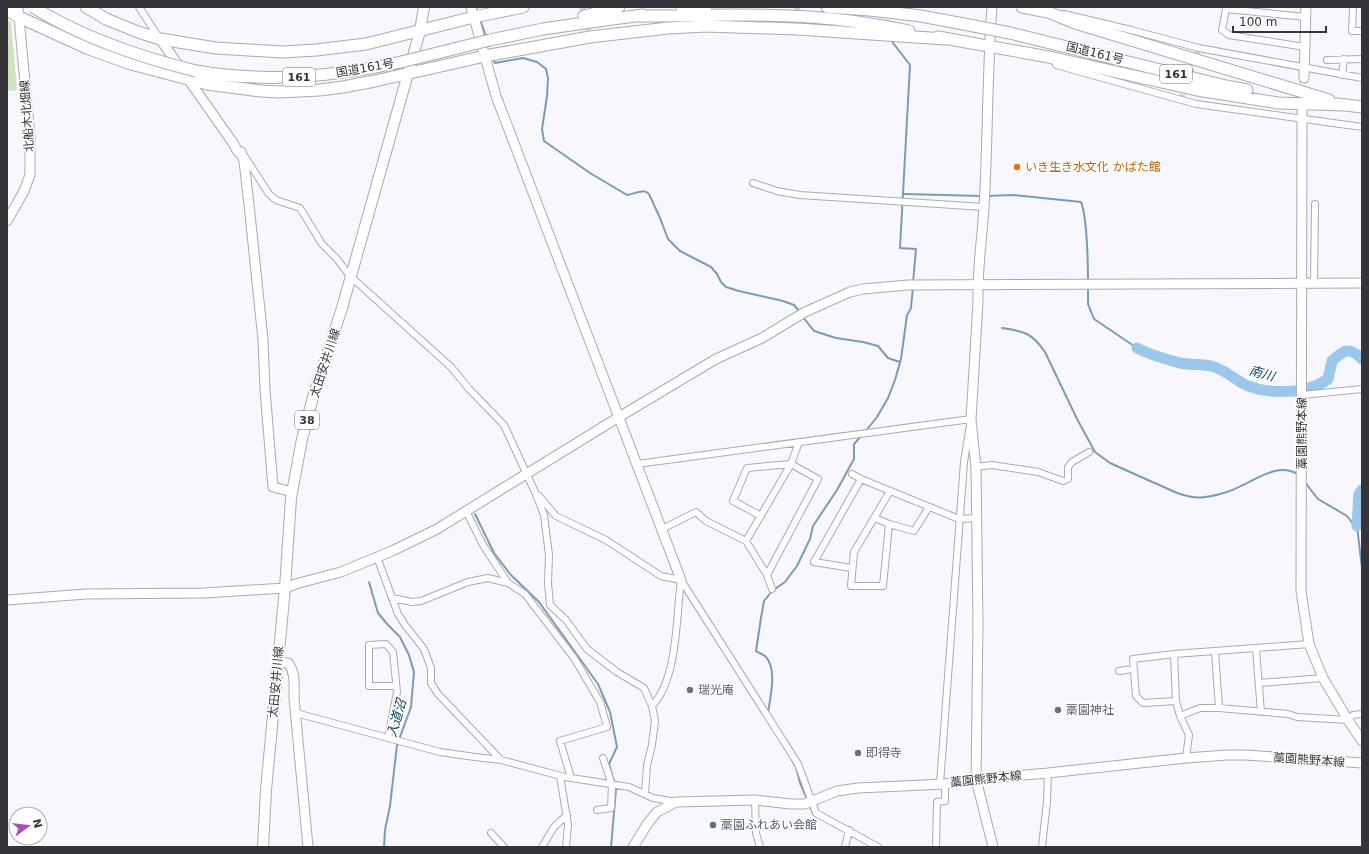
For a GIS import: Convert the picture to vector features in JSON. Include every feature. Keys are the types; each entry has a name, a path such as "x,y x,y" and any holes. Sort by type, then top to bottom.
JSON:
{"highway":[{"name":"国道161号","path":"33,7 74,29 120,49 166,64 228,76 283,78 342,73 401,62 543,29 706,7"},
{"path":"86,7 106,19 160,39 216,48 283,52 366,44 420,30 473,12 523,7"},
{"path":"543,29 568,20 619,7"},
{"name":"国道161号","path":"827,7 921,16 1010,33 1226,86 1300,100 1362,107"},
{"path":"1022,7 1048,12 1075,23 1344,105"},
{"path":"7,10 18,12 89,49 131,64 189,80 249,90 299,92 343,87 485,56 590,37 668,28 706,26 797,26 891,31 989,46 1054,58 1197,90 1278,103 1344,105"},
{"path":"637,16 745,14 803,16 875,24 891,31"}],"main road":[{"name":"太田安井川線","path":"264,847 266,790 285,588 290,498 302,439 313,397 342,308 420,30 424,7"}],"street":[{"path":"140,7 160,39 238,152 241,152 269,194 276,200 300,208 322,244 350,276 451,367 470,390 504,425 544,515 549,569 549,606 542,614"},
{"path":"936,847 937,802 945,800 942,784 960,519 964,462 971,419 978,302 977,285 984,199 989,46 992,7"},
{"path":"1304,78 1306,7"},
{"path":"1353,7 1352,31 1362,31"},
{"path":"1305,47 1229,35 1222,30 1226,9 1306,17"},
{"name":"北船木北畑線","path":"7,220 24,191 30,175 30,137 18,12"},
{"path":"473,12 496,96 681,580 798,764 810,803 816,813 848,833 875,847"},
{"path":"1048,12 1071,15 1199,48 1362,78"},
{"path":"1054,58 1056,65 1196,104 1302,115 1362,127"},
{"path":"1326,60 1362,59"},
{"path":"1342,75 1344,60"},
{"name":"藁園熊野本線","path":"1302,115 1301,591 1309,644 1323,678 1362,741"},
{"path":"241,152 244,161 263,340 265,390 273,487 292,492"},
{"path":"753,183 800,195 899,202 984,199"},
{"path":"1314,283 1315,204"},
{"path":"7,600 86,594 204,593 285,588 298,583 341,572 392,552 437,529 526,473 716,359 762,338 805,312 835,297 863,288 913,285 1362,283"},
{"path":"1302,391 1362,389"},
{"path":"637,464 971,419"},
{"path":"971,419 975,467 978,624 976,779 993,847"},
{"path":"746,541 791,464 799,442"},
{"path":"975,467 992,465 1038,472 1063,481 1068,479 1068,467 1072,462 1089,452"},
{"path":"761,516 733,501 748,468 791,464 818,479 767,575"},
{"path":"852,474 960,519 976,518"},
{"path":"852,568 814,562 861,479"},
{"path":"889,524 883,586 851,586 854,552 890,491"},
{"path":"535,492 556,516 606,540 661,576 681,580"},
{"path":"875,518 889,524 914,531 929,507"},
{"path":"466,511 483,545 508,583"},
{"path":"662,529 696,512 706,521 746,541 767,575 772,589"},
{"path":"377,557 398,614 424,649 431,668 431,683 438,694 501,760"},
{"path":"392,598 412,602 420,601 468,582 488,578 508,583 525,594 542,614 574,658 600,702 607,727 560,741 571,778"},
{"path":"652,706 657,701 669,677 673,658 681,580"},
{"path":"549,606 566,620 587,649 617,672 644,688 652,706 655,721 652,745 647,765 645,794"},
{"path":"388,738 397,692 393,652 386,644 369,645 369,686 396,686"},
{"path":"1176,701 1143,703 1136,696 1133,659 1174,654 1309,644"},
{"path":"1256,649 1261,712"},
{"path":"1215,651 1219,708"},
{"path":"1174,654 1176,701 1180,716 1189,736 1186,758"},
{"path":"278,662 288,663 292,669 300,773 308,847"},
{"path":"1119,671 1133,669"},
{"path":"1259,683 1323,678"},
{"path":"1180,716 1200,708 1219,708 1288,714 1297,717 1348,720 1353,715 1362,714"},
{"path":"296,713 440,752 501,760 560,776 629,787 660,800 676,802"},
{"name":"藁園熊野本線","path":"635,846 648,823 657,812 676,802 755,800 791,804 810,803 838,790 942,784 976,779 1227,755 1362,763"},
{"path":"597,810 611,808 612,785 603,758"},
{"path":"1042,847 1047,801 1048,773"},
{"path":"560,776 568,825 566,847"},
{"path":"755,800 756,833 760,847"},
{"path":"542,847 554,827 567,815"},
{"path":"491,833 504,847"},
{"path":"845,847 848,833"}],"green space":[{"path":"7,19 11,22 17,90 7,91"}],"waterway":[{"path":"476,7 478,13"},
{"path":"480,19 486,37"},
{"path":"892,38 893,43 910,65 900,248 916,249 913,283"},
{"path":"493,59 495,63 523,58 537,62 546,69 548,78 547,96 542,129 544,141 590,173 627,195 642,191 647,192 660,218 668,239 680,251 711,267 726,287 783,301 794,305 800,312"},
{"path":"904,194 982,196"},
{"path":"987,196 1013,195 1081,202 1086,229 1088,281"},
{"path":"865,432 877,417 888,398 895,380 901,359 907,315 911,308 913,287"},
{"path":"1088,287 1088,304 1094,319 1137,348"},
{"path":"803,317 814,331 836,338 878,346 888,358 900,362"},
{"path":"1002,328 1016,330 1027,334 1036,341 1045,352 1077,419 1095,452 1110,463 1177,493 1198,498 1214,496 1277,471 1292,471 1299,475"},
{"name":"南川","path":"1137,348 1152,355 1180,363 1216,367 1246,385 1255,388 1277,391 1299,390 1320,384 1328,379 1332,361 1343,352 1354,352 1362,359"},
{"path":"768,713 772,683 771,668 769,661 765,656 756,651 764,601 772,591 785,582 797,566 810,539 813,526 837,490 854,459 854,444 862,435"},
{"path":"1304,481 1318,499 1347,516 1354,525 1357,526 1362,568"},
{"name":"南川","path":"1357,526 1359,494 1362,490"},
{"path":"475,514 494,553 510,574 539,602 598,684 610,712 617,747 609,764 616,789 611,847"},
{"name":"入道沼","path":"369,582 378,613 400,637 409,655 414,672 411,707 397,745 384,847"},
{"path":"792,760 808,801"},
{"path":"809,805 816,816"}],"tunnel":[{"path":"582,7 590,37"},
{"path":"797,7 797,23"},
{"path":"1181,100 1199,48"},
{"path":"1302,110 1304,78"}],"place":[{"name":"いき生き水文化 かばた館","path":"1017,167"},
{"name":"瑞光庵","path":"690,690"},
{"name":"藁園神社","path":"1058,710"},
{"name":"即得寺","path":"858,753"},
{"name":"藁園ふれあい会館","path":"713,825"}]}
